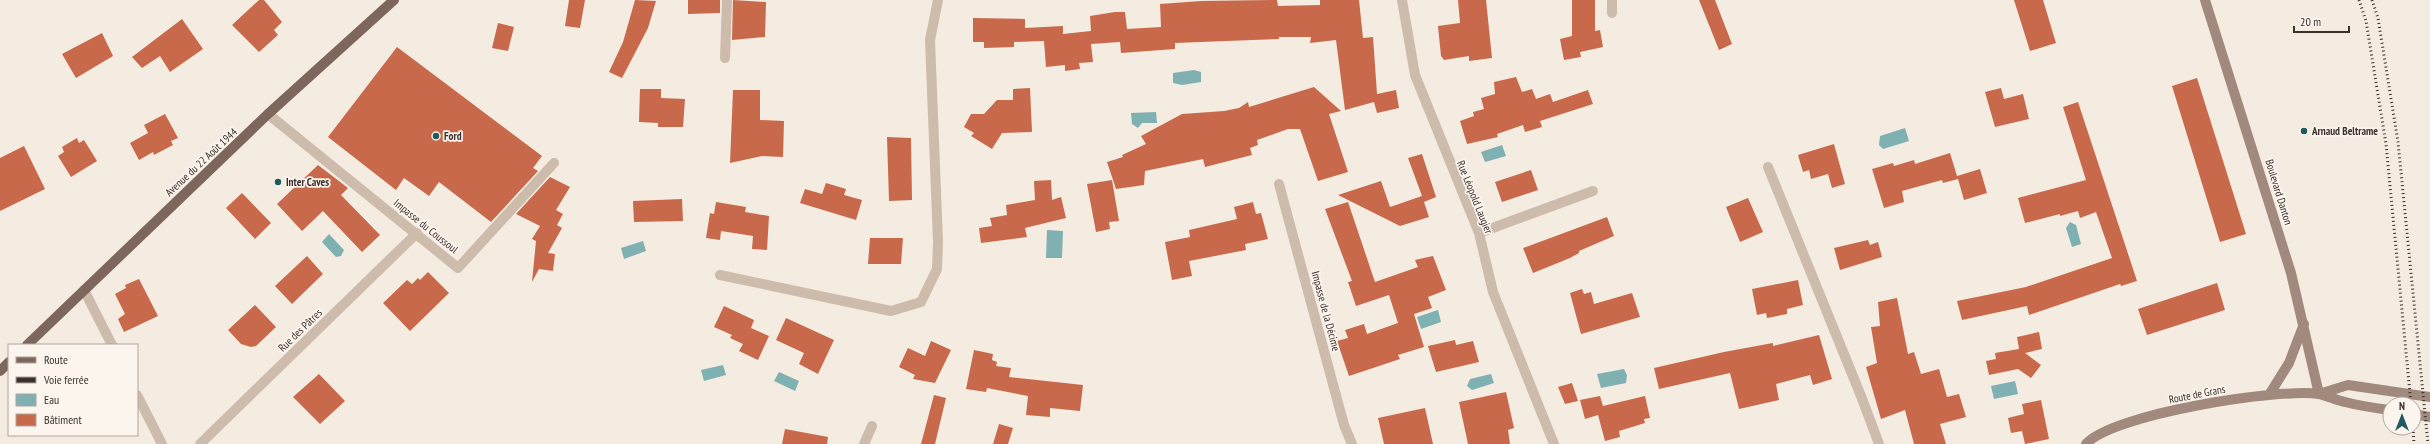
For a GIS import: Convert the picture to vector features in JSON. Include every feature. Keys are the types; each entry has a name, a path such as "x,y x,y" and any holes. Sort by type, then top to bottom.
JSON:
{"main road":[{"name":"Avenue du 22 Août 1944","path":"28,344 268,114 394,0"},
{"name":"Boulevard Danton","path":"2205,0 2275,219 2304,324 2319,394"},
{"path":"2269,395 2289,363 2304,324"},
{"path":"0,371 8,363"},
{"name":"Route de Grans","path":"2086,444 2119,427 2163,413 2216,401 2269,395 2319,394 2348,384 2430,397"},
{"name":"Route de Grans","path":"2319,394 2345,402 2382,409"}],"street":[{"path":"725,58 727,0"},
{"path":"720,275 892,311 921,302 937,268 938,242 930,40 938,0"},
{"name":"Rue Léopold Laugier","path":"1402,0 1415,75 1478,233 1493,292 1554,444"},
{"path":"1612,0 1612,13"},
{"name":"Impasse du Coussoul","path":"268,114 417,233 458,268 554,164"},
{"path":"1768,166 1879,444"},
{"name":"Impasse de la Décime","path":"1279,184 1344,426 1352,444"},
{"path":"1478,233 1593,191"},
{"name":"Rue des Pâtres","path":"200,444 417,233"},
{"path":"84,290 111,344"},
{"path":"138,397 162,444"},
{"path":"864,444 872,426"}],"water":[{"path":"1194,70 1201,72 1201,82 1182,85 1173,83 1173,73"},
{"path":"1156,112 1157,123 1142,123 1138,128 1132,124 1131,113"},
{"path":"1905,128 1909,141 1883,149 1879,145 1880,136"},
{"path":"1502,145 1506,156 1485,162 1481,152"},
{"path":"2070,222 2076,225 2081,244 2072,247 2066,228"},
{"path":"1047,230 1063,231 1062,258 1046,258"},
{"path":"329,234 344,250 341,256 336,257 322,242"},
{"path":"643,241 646,251 624,259 621,248"},
{"path":"1438,310 1441,322 1421,329 1417,317"},
{"path":"723,365 726,375 704,381 701,370"},
{"path":"1624,369 1627,375 1626,383 1601,388 1597,374"},
{"path":"779,372 799,381 795,391 774,381"},
{"path":"1491,374 1494,383 1472,390 1467,386 1470,379"},
{"path":"2015,381 2018,394 1994,399 1991,386"}],"building":[{"path":"259,0 264,0 282,22 274,30 278,35 259,52 232,25"},
{"path":"569,0 585,0 580,28 565,26"},
{"path":"635,0 656,1 648,28 622,78 609,72 623,42"},
{"path":"688,0 720,0 720,13 688,14"},
{"path":"733,0 766,2 765,37 732,40"},
{"path":"1277,0 1278,6 1320,5 1320,0 1359,0 1363,38 1373,37 1377,94 1396,90 1399,108 1377,113 1374,102 1345,110 1336,40 1310,43 1311,37 1279,37 1279,39 1175,43 1175,49 1121,53 1120,42 1091,44 1093,62 1079,63 1080,69 1065,71 1065,65 1046,67 1044,41 1014,42 1014,47 984,48 984,42 973,42 973,18 1025,19 1025,28 1063,26 1063,34 1091,31 1090,16 1115,12 1125,12 1127,29 1161,27 1160,4 1201,1"},
{"path":"1458,0 1486,0 1492,58 1469,61 1469,56 1444,60 1441,56 1438,26 1460,23"},
{"path":"1572,0 1595,0 1595,31 1600,30 1603,47 1580,52 1581,57 1564,60 1560,39 1572,36"},
{"path":"1699,0 1715,0 1732,44 1719,50"},
{"path":"2014,0 2043,0 2056,43 2030,51"},
{"path":"182,19 203,49 170,72 160,56 142,68 132,57"},
{"path":"498,23 514,27 508,51 492,48"},
{"path":"102,33 113,56 76,78 62,54"},
{"path":"397,47 542,156 533,168 538,171 491,222 439,182 429,196 404,178 396,190 328,137"},
{"path":"1516,77 1522,92 1532,89 1536,99 1550,94 1553,102 1588,90 1593,104 1540,121 1542,127 1525,132 1523,125 1497,134 1498,137 1467,144 1460,121 1474,116 1473,112 1484,109 1481,98 1495,94 1494,82"},
{"path":"2197,78 2246,234 2220,242 2172,86"},
{"path":"1314,87 1341,111 1329,114 1348,172 1318,181 1300,129 1288,129 1257,140 1258,145 1250,148 1252,155 1205,167 1203,159 1145,171 1144,185 1116,189 1107,162 1123,157 1122,155 1146,144 1141,136 1182,114 1224,111 1239,108 1248,102 1249,107"},
{"path":"1030,88 1032,132 1002,133 992,149 971,136 974,133 964,127 971,114 984,114 997,100 1013,100 1013,89"},
{"path":"2001,88 2004,99 2023,94 2029,119 1995,127 1985,92"},
{"path":"640,89 661,89 661,98 685,99 683,127 658,127 658,123 639,122"},
{"path":"733,90 760,90 760,120 784,121 783,157 762,156 730,163"},
{"path":"2078,102 2137,281 2121,286 2120,284 2029,315 2027,306 1962,320 1957,301 2026,287 2112,258 2096,212 2080,218 2078,211 2025,223 2018,198 2086,180 2063,107"},
{"path":"165,114 178,138 171,141 173,145 154,155 153,152 139,160 130,143 148,133 144,125"},
{"path":"887,137 911,138 912,200 889,201"},
{"path":"77,138 79,143 84,140 97,161 71,177 58,156 64,152 62,147"},
{"path":"1834,144 1845,184 1832,188 1828,174 1811,179 1809,170 1803,172 1798,155"},
{"path":"24,146 45,189 0,211 0,158"},
{"path":"1950,153 1957,176 1980,169 1987,193 1964,200 1958,179 1943,183 1942,180 1902,191 1904,202 1884,208 1872,169 1893,163 1894,166 1914,160 1915,164"},
{"path":"1422,154 1436,197 1424,202 1429,217 1400,226 1338,195 1381,181 1390,207 1422,196 1408,158"},
{"path":"318,165 348,188 341,195 380,235 362,252 323,211 302,231 277,204"},
{"path":"1531,170 1538,190 1502,202 1495,182"},
{"path":"550,177 570,187 556,210 563,214 557,225 562,228 548,253 555,254 553,271 539,269 532,282 536,241 532,239 540,226 516,214"},
{"path":"1051,180 1052,200 1061,197 1066,218 1025,228 1027,237 981,243 979,228 992,226 990,218 1007,215 1006,205 1035,200 1034,181"},
{"path":"1112,180 1119,221 1109,222 1110,229 1096,232 1087,184"},
{"path":"826,183 846,189 844,195 862,200 856,220 800,203 805,189 822,194"},
{"path":"242,193 271,223 255,239 226,208"},
{"path":"1748,198 1763,232 1740,242 1726,207"},
{"path":"682,199 683,221 634,222 633,201"},
{"path":"716,202 746,207 745,212 769,216 767,250 752,249 753,236 721,231 720,240 706,238 710,213 714,214"},
{"path":"1253,202 1256,214 1261,213 1268,239 1245,244 1246,250 1189,261 1192,276 1172,280 1165,242 1190,237 1189,230 1237,219 1234,207"},
{"path":"1348,202 1375,282 1418,267 1415,260 1433,256 1446,290 1428,297 1432,308 1414,314 1424,347 1398,355 1400,359 1349,376 1337,341 1348,338 1345,330 1364,324 1367,334 1398,323 1389,295 1356,306 1348,282 1352,281 1325,209"},
{"path":"1607,217 1614,236 1579,251 1579,253 1570,258 1533,273 1523,248"},
{"path":"870,238 903,238 901,264 868,264"},
{"path":"1868,240 1870,245 1878,242 1882,257 1840,270 1834,248"},
{"path":"307,256 323,274 292,304 275,286"},
{"path":"428,272 449,293 410,331 383,303 407,280 412,284 418,278 420,280"},
{"path":"139,279 158,316 124,332 118,319 125,314 115,294 126,288 125,285"},
{"path":"1798,280 1803,305 1787,309 1787,314 1767,318 1766,313 1757,315 1752,289"},
{"path":"2217,283 2225,310 2147,335 2138,309"},
{"path":"1582,289 1584,294 1591,292 1594,304 1632,293 1640,317 1581,334 1570,293"},
{"path":"1897,298 1908,354 1914,352 1921,374 1939,369 1947,397 1959,394 1966,417 1940,424 1946,444 1914,444 1905,410 1881,419 1866,367 1877,363 1871,327 1880,326 1878,302"},
{"path":"255,305 276,327 256,346 251,347 241,344 228,330"},
{"path":"724,306 754,320 751,328 769,336 758,360 739,351 743,344 730,338 732,335 714,327"},
{"path":"786,318 834,340 818,374 799,364 804,353 776,340"},
{"path":"2039,332 2042,349 2025,353 2041,365 2031,378 2018,369 1989,375 1986,361 1996,359 1995,353 2019,349 2017,337"},
{"path":"1819,335 1832,379 1813,385 1810,375 1776,384 1779,400 1739,409 1730,373 1659,389 1654,368 1724,352 1773,343 1773,346"},
{"path":"1455,340 1456,345 1473,341 1479,362 1436,372 1428,346"},
{"path":"931,341 951,350 935,383 913,379 915,375 899,367 908,348 925,356"},
{"path":"974,350 993,354 992,360 997,362 996,366 1011,368 1009,377 1083,385 1080,411 1050,408 1050,417 1026,415 1028,396 987,388 986,392 966,389"},
{"path":"319,374 345,401 320,424 293,397"},
{"path":"1572,383 1578,401 1565,404 1558,387"},
{"path":"1506,392 1514,428 1508,430 1510,444 1468,444 1459,402"},
{"path":"934,395 946,398 935,444 921,444"},
{"path":"1600,396 1603,406 1645,396 1650,418 1644,419 1645,423 1619,431 1620,437 1605,441 1598,415 1585,419 1580,400"},
{"path":"2041,400 2049,439 2025,444 2022,431 2011,433 2008,418 2024,414 2022,404"},
{"path":"1425,408 1433,444 1384,444 1378,418"},
{"path":"999,424 1013,428 1008,444 993,444"},
{"path":"785,429 828,437 827,444 782,444"}],"railway":[{"path":"2359,0 2366,21 2386,144 2410,396"},
{"path":"2372,0 2378,18 2398,142 2428,444"},
{"path":"2414,436 2414,444"}],"place":[{"name":"Arnaud Beltrame","path":"2304,131"},
{"name":"Ford","path":"436,136"},
{"name":"Inter Caves","path":"278,182"}]}
